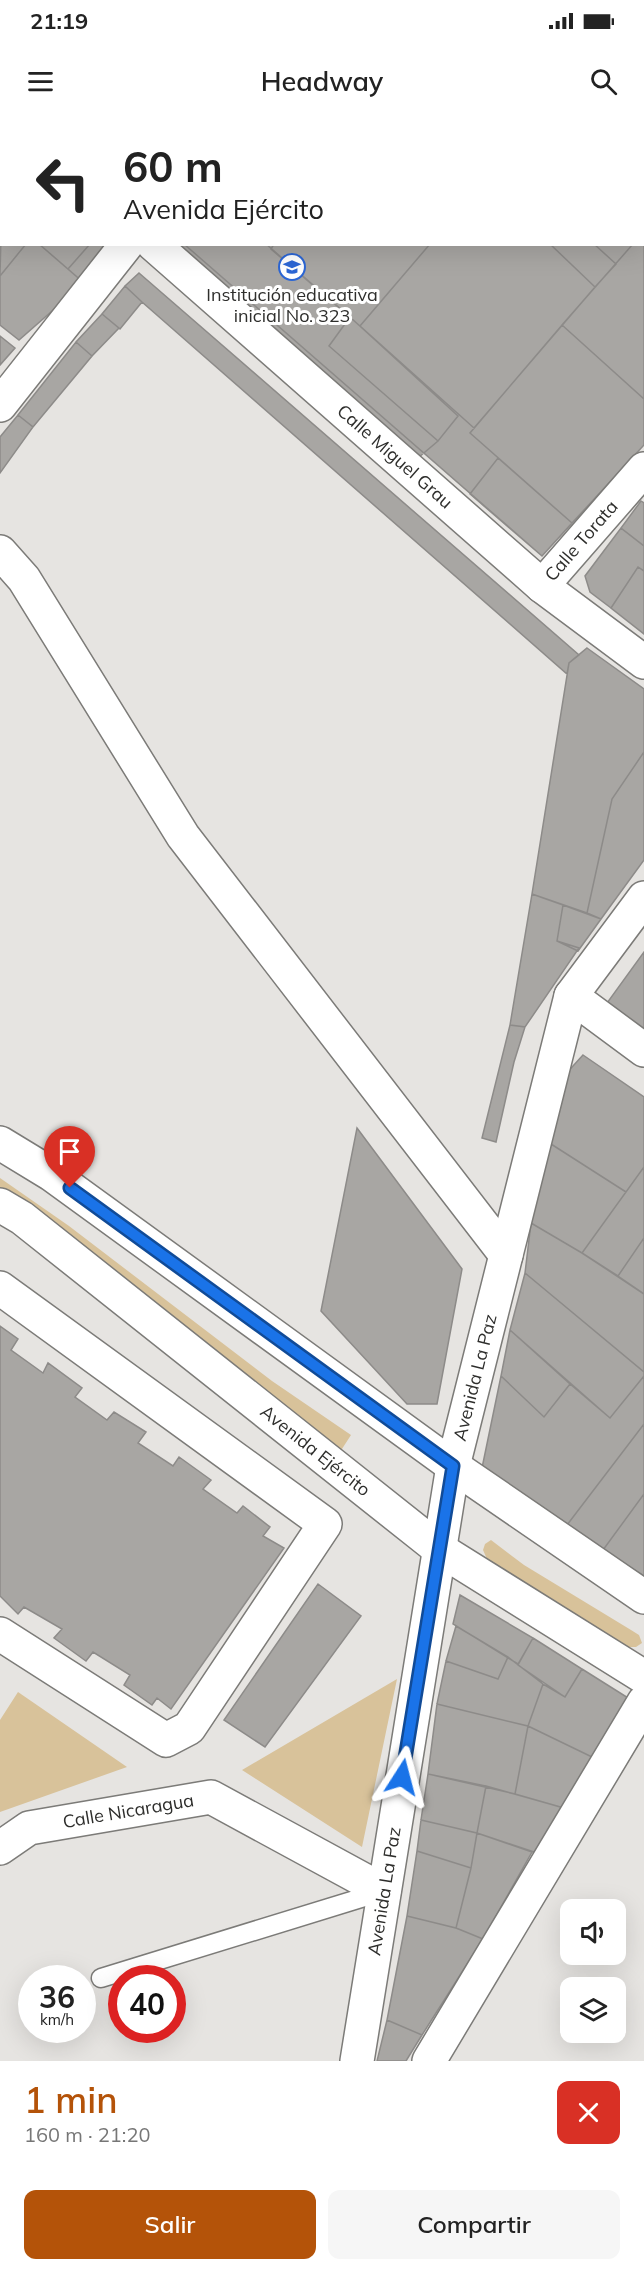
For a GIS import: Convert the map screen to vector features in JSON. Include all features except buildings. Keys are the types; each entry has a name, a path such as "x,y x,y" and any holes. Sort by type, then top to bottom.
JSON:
{"street":[{"path":"0,405 125,246"},
{"name":"Calle Miguel Grau","path":"155,246 542,586 644,662"},
{"name":"Calle Torata","path":"542,586 644,469"},
{"path":"0,552 24,579 183,836 506,1255"},
{"name":"Avenida La Paz","path":"357,2061 453,1466 571,996 644,898"},
{"path":"571,996 644,1050"},
{"path":"0,1143 51,1174 453,1466 644,1597"},
{"name":"Avenida Ejército","path":"0,1205 22,1218 439,1550 644,1677"},
{"path":"0,1288 326,1524 189,1728 166,1740 0,1634"},
{"path":"429,2061 644,1702"},
{"name":"Calle Nicaragua","path":"0,1848 29,1828 211,1797 384,1891"}],"lane":[{"path":"101,1978 384,1891"}],"shaded area":[{"path":"0,1178 69,1226 272,1381 351,1435 340,1452 0,1197"},
{"path":"491,1540 524,1565 639,1635 642,1643 636,1647 628,1647 487,1559 483,1550 485,1544"},
{"path":"397,1679 362,1847 242,1770"},
{"path":"18,1692 127,1767 0,1812 0,1720"}],"place":[{"name":"Institución educativa inicial No. 323","path":"292,267"}],"route":[{"path":"70,1188 453,1466 402,1777"}]}
